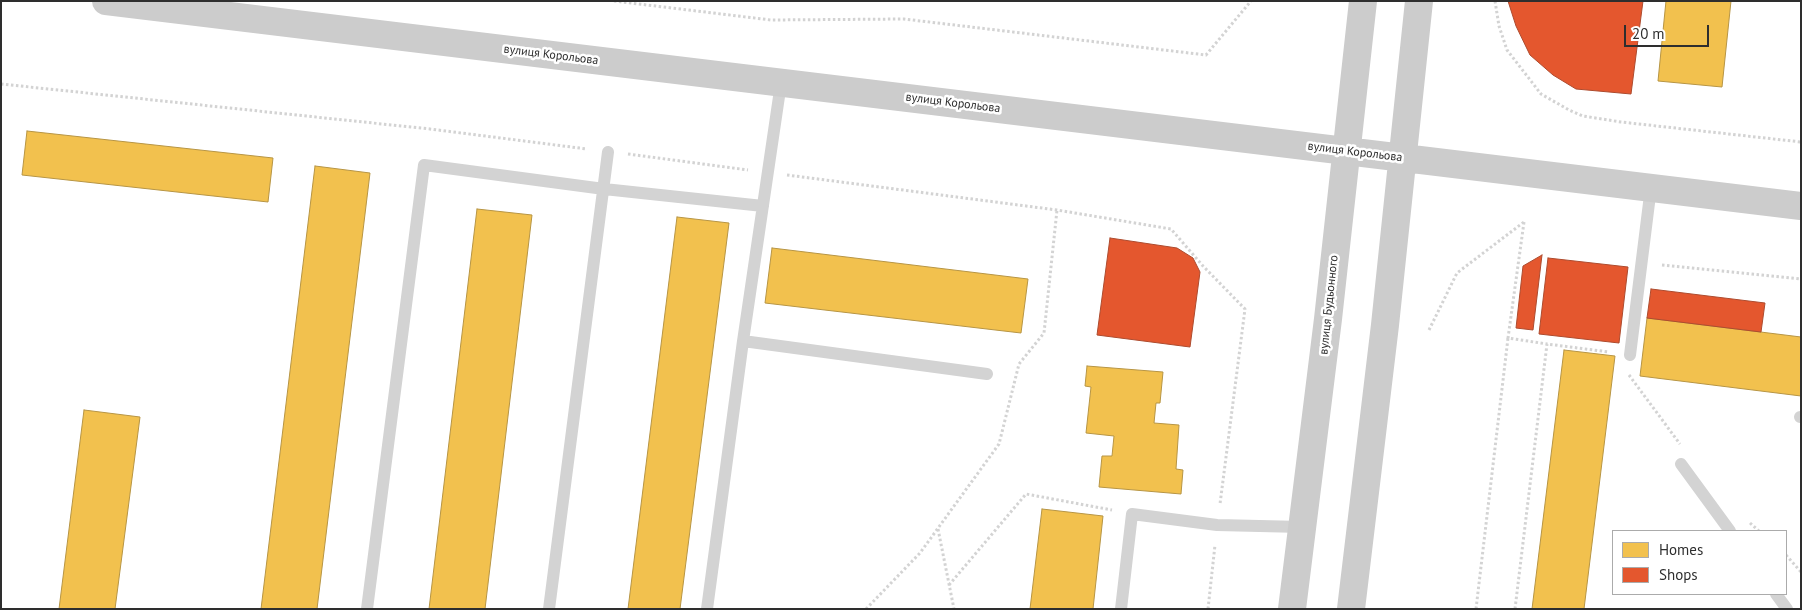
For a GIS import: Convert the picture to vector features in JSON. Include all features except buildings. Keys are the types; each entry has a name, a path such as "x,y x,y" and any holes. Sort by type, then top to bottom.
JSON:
{"street":[{"name":"вулиця Корольова","path":"106,1 1801,206"},
{"name":"вулиця Будьонного","path":"1292,609 1328,319 1345,150 1363,1"},
{"path":"1351,609 1419,1"}],"lane":[{"path":"707,609 743,341 781,83"},
{"path":"549,609 608,152"},
{"path":"367,609 424,165 604,189 763,206"},
{"path":"1630,355 1651,187"},
{"path":"743,341 987,374"},
{"path":"1681,464 1729,530"},
{"path":"1121,609 1132,514 1217,525 1302,527"},
{"path":"1777,595 1787,609"}],"path":[{"path":"614,1 771,20 904,19 1206,55 1251,1"},
{"path":"1495,1 1507,50 1541,94 1569,110 1583,116 1621,122 1801,142"},
{"path":"1,84 430,129 1057,210 1172,229 1203,266 1245,309 1208,609"},
{"path":"866,609 920,553 999,444 1019,364 1044,333 1057,210"},
{"path":"1430,330 1457,273 1524,222 1508,338 1476,609"},
{"path":"1654,264 1801,279"},
{"path":"1508,338 1630,355"},
{"path":"1515,609 1547,344"},
{"path":"949,586 1026,494 1132,514"},
{"path":"938,529 954,609"},
{"path":"1787,556 1801,572"}]}
